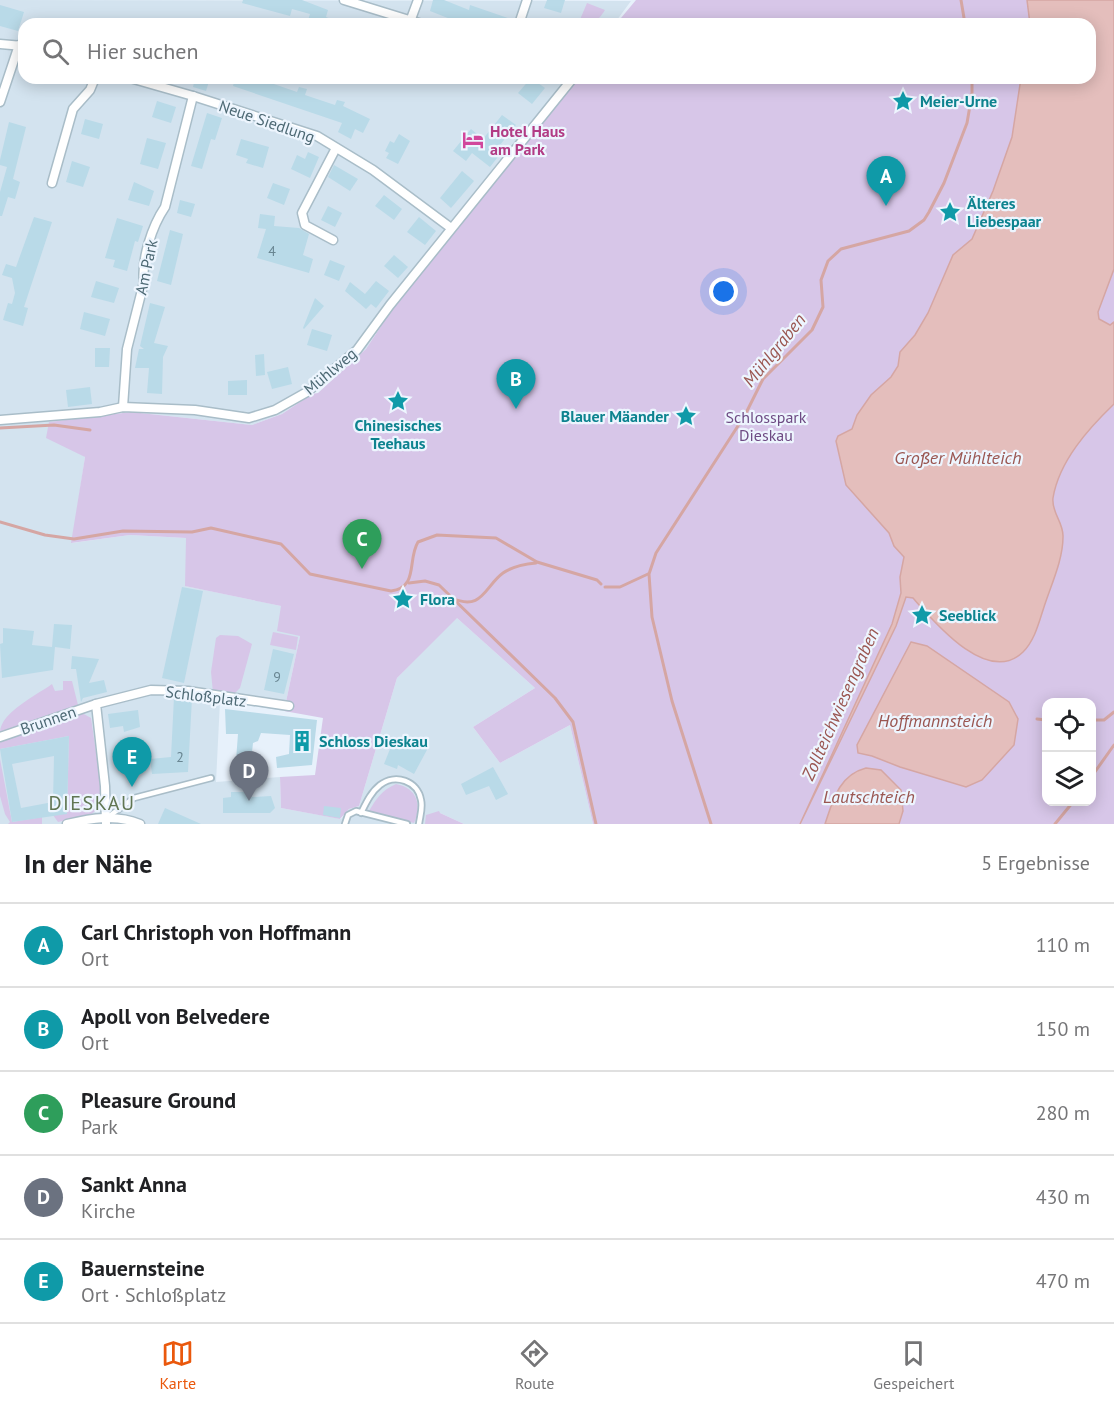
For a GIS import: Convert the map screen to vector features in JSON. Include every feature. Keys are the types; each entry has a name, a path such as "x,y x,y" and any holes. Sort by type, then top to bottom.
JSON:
{"street":[{"path":"344,0 396,18"},
{"path":"411,18 418,0"},
{"path":"521,18 527,0"},
{"path":"0,44 18,46"},
{"path":"0,102 18,54"},
{"path":"52,183 73,109 92,84"},
{"name":"Neue Siedlung","path":"151,84 316,136 373,170 451,228"},
{"name":"Mühlweg","path":"0,420 100,412 123,407 195,410 249,418 275,410 307,392 357,350 451,228 568,84"},
{"name":"Am Park","path":"123,407 127,349 144,282 143,271 158,217 165,207 193,96"},
{"path":"333,240 305,225 302,213 336,148"},
{"name":"Schloßplatz","path":"96,704 151,690 188,691 289,706"},
{"path":"96,704 105,786 106,821"},
{"name":"Brunnen","path":"0,737 96,704"},
{"path":"67,824 128,819 140,824"}],"lane":[{"path":"106,821 134,798 211,778"},
{"path":"361,813 378,786 390,780 404,779 413,784 421,798 419,824"},
{"path":"345,824 351,812 407,824"}],"shaded area":[{"name":"DIESKAU","path":"0,0 631,1 618,18 18,18 18,84 573,84 391,311 366,349 312,394 282,414 252,425 131,412 49,422 85,457 72,543 130,535 186,538 186,586 281,606 300,636 284,711 220,701 216,782 280,777 281,808 341,819 349,809 359,806 397,678 456,617 535,688 473,727 500,763 570,725 593,824 464,824 440,813 439,824 0,824"}],"green space":[{"name":"Schlosspark Dieskau","path":"636,0 1114,0 1114,824 593,824 570,725 500,763 473,727 535,688 457,618 397,678 359,806 349,809 340,819 281,808 280,777 315,775 323,718 284,711 300,636 277,631 281,606 185,586 186,538 130,535 71,543 85,457 46,438 49,422 131,412 252,425 282,414 312,394 318,393 366,349 391,311 573,84 1096,84 1096,18 621,18"},
{"path":"587,3 605,10 599,18 581,18"},
{"path":"273,632 298,637 296,650 270,645"},
{"path":"220,635 238,636 252,644 240,688 233,695 213,693 211,672 216,638"},
{"path":"63,681 72,681 78,705 0,732 6,718 13,711 52,684 55,691 63,690"},
{"path":"82,713 91,718 102,794 101,807 90,815 58,822 53,815 67,813 69,736 0,749 0,742"},
{"path":"0,759 12,822 42,817 42,824 8,824 10,822 0,796"},
{"path":"396,784 409,789 416,798 418,810 414,823 369,811 380,795"},
{"path":"439,811 464,824 425,824 426,815"}],"water":[{"name":"Großer Mühlteich","path":"1027,0 1114,0 1114,269 1098,312 1099,319 1110,325 1114,322 1114,404 1076,446 1056,484 1053,503 1063,532 1061,555 1034,636 1027,647 1009,660 994,661 979,656 948,635 913,598 906,597 896,626 800,824 892,624 901,593 900,577 904,557 894,546 889,533 846,485 836,441 838,436 852,429 857,415 871,395 891,377 898,366 900,352 915,335 928,313 953,255 972,239 993,191 1012,137 1020,84 1096,84 1096,18 1029,18"},
{"name":"Hoffmannsteich","path":"911,642 927,646 1009,702 1018,719 1014,745 982,780 966,787 858,753 857,745"},
{"name":"Lautschteich","path":"866,768 881,770 901,790 903,811 899,824 825,824 834,798 843,782 857,771"}],"building":[{"path":"243,0 302,0 328,10 326,17 328,18 309,18 310,14 292,9 290,16 242,3"},
{"path":"433,0 444,0 469,10 470,5 508,18 448,18 430,11"},
{"path":"547,0 565,0 561,13 544,8"},
{"path":"0,5 24,12 22,18 18,18 18,31 0,26"},
{"path":"194,84 208,84 206,91 193,87"},
{"path":"234,84 274,84 297,92 299,87 307,89 305,95 335,105 337,100 345,102 343,106 370,119 363,133 355,129 351,139 338,132 342,123 233,86"},
{"path":"526,84 539,84 545,88 532,104 518,93"},
{"path":"157,101 176,107 171,123 152,117"},
{"path":"207,113 222,118 215,140 211,139 202,169 191,166"},
{"name":"Hotel Haus am Park","path":"502,115 516,125 496,150 501,153 490,167 472,153 466,161 453,151 471,129 483,139"},
{"path":"85,119 103,124 99,139 81,134"},
{"path":"9,122 26,127 13,179 20,182 15,199 8,197 2,216 0,216 0,192 7,167 0,165 0,160"},
{"path":"399,134 410,141 398,164 386,158 389,153 385,151 390,141 394,143"},
{"path":"147,138 166,143 158,169 140,164"},
{"path":"241,139 269,147 263,168 246,163 248,159 236,155"},
{"path":"308,152 319,157 310,178 291,169 297,155 305,159"},
{"path":"72,161 90,167 83,187 66,182"},
{"path":"334,165 358,179 350,191 328,177"},
{"path":"462,171 474,181 451,208 440,198"},
{"path":"134,182 154,191 149,206 128,200"},
{"path":"273,183 290,189 284,205 267,198"},
{"path":"384,195 402,209 394,220 375,206"},
{"path":"180,200 195,204 191,217 177,213"},
{"path":"328,206 342,213 335,227 321,220"},
{"path":"260,214 275,216 274,226 299,228 309,234 303,255 313,259 309,273 257,258 266,229 258,228"},
{"path":"34,217 52,222 24,307 28,308 23,326 3,320 8,303 12,304 15,293 12,278 2,275 6,264 16,267"},
{"path":"419,217 436,231 425,245 407,232"},
{"path":"117,218 143,226 138,242 135,241 127,271 113,267 115,260 105,258"},
{"path":"170,230 183,234 171,285 157,281"},
{"path":"394,255 408,267 398,278 384,266"},
{"path":"330,260 345,266 339,281 324,275"},
{"path":"96,281 119,288 114,303 91,297"},
{"path":"376,281 389,291 376,308 371,304 366,309 345,291 350,282 365,294"},
{"path":"315,298 324,306 304,329 303,328"},
{"path":"150,303 165,307 154,343 168,346 163,357 162,394 147,393 149,368 135,368 139,349 144,349 140,346"},
{"path":"84,312 110,319 105,336 80,329"},
{"path":"312,329 332,335 327,351 307,345"},
{"path":"95,348 110,348 109,367 95,367"},
{"path":"264,354 265,375 256,376 255,355"},
{"path":"288,367 292,384 272,389 267,372"},
{"path":"247,380 247,395 228,395 228,381"},
{"path":"90,387 92,404 68,407 66,390"},
{"path":"182,587 203,591 184,683 162,678"},
{"path":"54,624 72,625 70,649 55,647 53,670 2,678 0,644 3,643 3,628 34,631 32,645 52,647"},
{"path":"273,649 294,654 284,694 264,690"},
{"path":"72,656 99,659 89,683 104,680 107,692 83,698 81,702 76,669 71,669"},
{"path":"174,697 192,698 188,772 152,774 150,759 171,757"},
{"name":"Schloss Dieskau","path":"225,709 317,720 312,765 277,768 276,757 289,754 290,735 261,733 258,741 253,743 251,761 236,760 238,734 226,734"},
{"path":"138,710 140,727 124,732 123,726 110,728 108,714"},
{"path":"69,736 67,814 12,822 0,749","holes":["54,756 53,802 21,808 12,764"]},
{"path":"394,739 411,745 414,740 428,748 414,774 398,765 397,769 384,764"},
{"path":"493,767 508,794 496,800 489,786 466,795 461,784"},
{"path":"231,792 247,792 247,794 252,794 252,797 271,796 275,808 270,813 223,813 223,798 231,797"},
{"path":"324,806 341,808 340,818 323,815"},
{"path":"165,808 201,824 158,824"}],"waterway":[{"name":"Mühlgraben","path":"961,0 964,18"},
{"name":"Mühlgraben","path":"711,824 672,701 652,617 649,574 656,553 745,415 763,379 812,330 823,307 821,280 828,261 841,249 909,231 924,220 944,183 967,123 972,84"},
{"path":"0,428 54,425 90,430"},
{"path":"0,522 45,535 74,539 123,531 192,532 211,528 281,544 310,574 391,591 400,588 409,578 418,542 437,535 496,538 537,562 597,580 601,584"},
{"path":"452,598 470,602 477,600 503,573 519,566 536,563"},
{"path":"605,587 620,587 648,574"},
{"path":"409,583 425,581 439,585 555,698 573,722 596,824"},
{"path":"1096,720 1104,720 1114,712"},
{"path":"1037,719 1042,720"},
{"path":"1096,770 1114,745"},
{"path":"1055,824 1070,806"}],"place":[{"name":"Meier-Urne","path":"903,101"},
{"name":"Hotel Haus am Park","path":"473,140"},
{"name":"Carl Christoph von Hoffmann","path":"886,206"},
{"name":"Älteres Liebespaar","path":"950,212"},
{"name":"Chinesisches Teehaus","path":"398,401"},
{"name":"Apoll von Belvedere","path":"516,409"},
{"name":"Blauer Mäander","path":"686,416"},
{"name":"Pleasure Ground","path":"362,569"},
{"name":"Flora","path":"403,599"},
{"name":"Seeblick","path":"922,615"},
{"name":"Schloss Dieskau","path":"302,741"},
{"name":"Bauernsteine","path":"132,787"},
{"name":"Sankt Anna","path":"249,801"}],"district":[{"name":"DIESKAU","path":"92,803"}],"water label":[{"name":"Zollteichwiesengraben","path":"840,704"}]}
